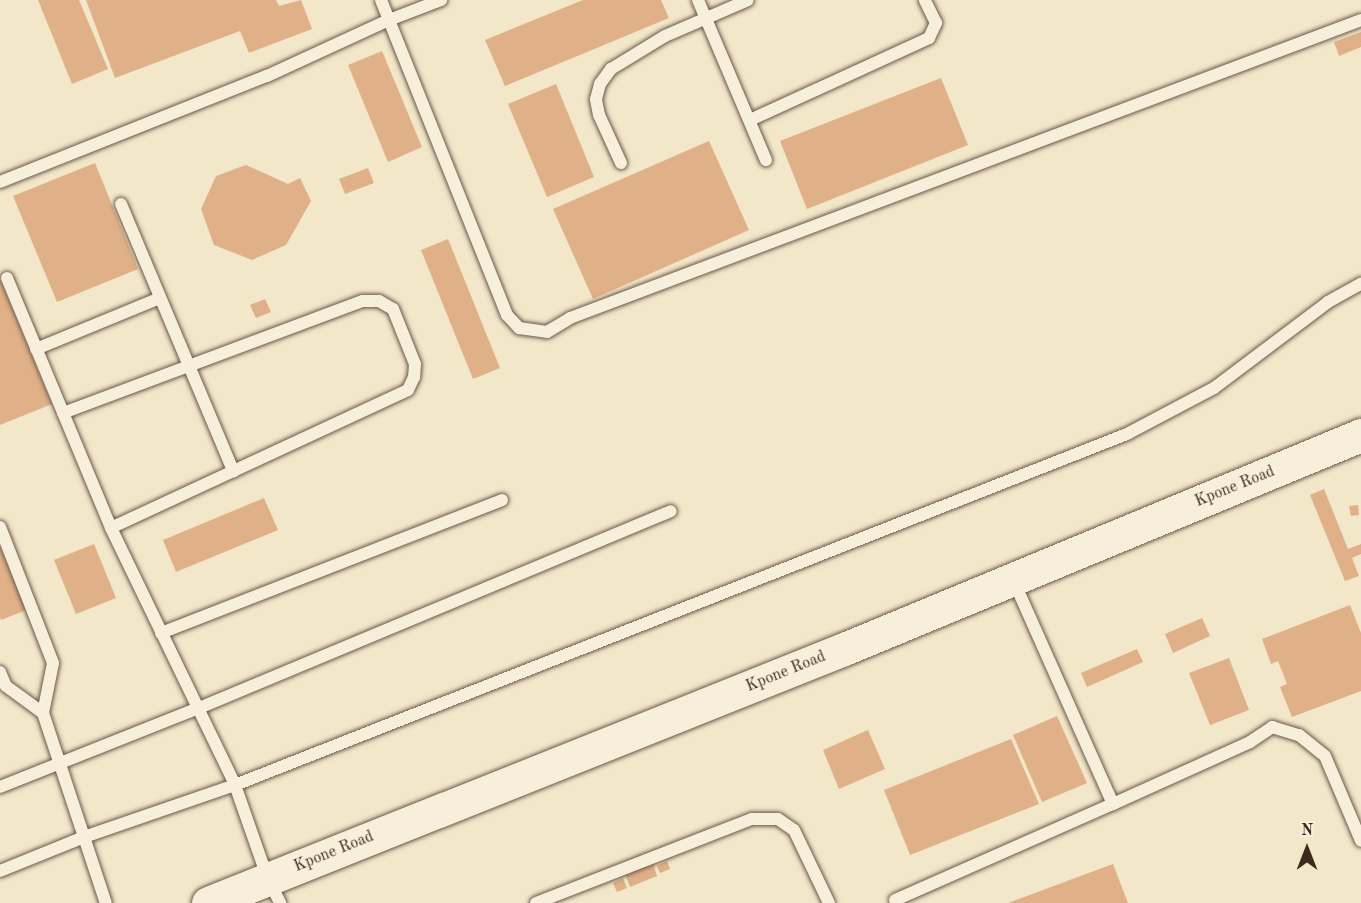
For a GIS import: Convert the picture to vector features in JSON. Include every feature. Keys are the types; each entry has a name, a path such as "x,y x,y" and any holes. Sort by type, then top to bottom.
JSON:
{"main road":[{"name":"Kpone Road","path":"208,903 274,891 1013,578 1358,440"}],"lane":[{"path":"381,0 507,315 519,328 547,332 570,318 1361,20"},
{"path":"0,182 267,76 389,20 441,0"},
{"path":"698,0 766,160"},
{"path":"621,164 599,115 596,99 600,84 611,69 665,36 748,0"},
{"path":"750,120 929,38 934,33 936,23 925,0"},
{"path":"121,204 233,471"},
{"path":"7,278 111,528 235,785 274,891"},
{"path":"0,871 84,837 235,785 1127,434 1214,388 1328,302 1361,284"},
{"path":"36,349 160,298"},
{"path":"63,413 363,301 379,300 393,309 415,364 414,377 408,390 111,528"},
{"path":"161,633 502,500"},
{"path":"0,788 199,708 671,511"},
{"path":"0,527 53,663 43,713 106,903"},
{"path":"1013,578 1113,804"},
{"path":"0,672 3,687 43,713"},
{"path":"895,900 1250,742 1272,727 1299,735 1325,756 1361,841"},
{"path":"536,903 752,819 778,819 794,830 829,903"}],"building":[{"path":"38,0 79,0 108,69 72,84"},
{"path":"86,0 276,0 279,6 301,0 312,29 249,53 240,31 115,78"},
{"path":"583,0 661,0 669,18 505,86 485,40"},
{"path":"1361,32 1361,47 1339,56 1334,42"},
{"path":"382,51 422,147 388,162 348,65"},
{"path":"941,78 968,145 807,209 780,141"},
{"path":"556,84 594,177 547,197 508,104"},
{"path":"709,141 749,230 593,299 553,209"},
{"path":"95,163 138,269 57,302 13,196"},
{"path":"246,165 288,184 300,178 311,201 286,245 252,260 214,245 201,209 216,176"},
{"path":"368,168 374,183 345,194 339,179"},
{"path":"448,239 500,368 473,379 421,250"},
{"path":"0,279 52,404 0,425"},
{"path":"265,299 271,312 256,318 250,305"},
{"path":"1324,489 1348,549 1361,544 1361,554 1352,558 1359,576 1345,581 1310,495"},
{"path":"264,498 278,530 176,572 163,540"},
{"path":"1358,505 1359,515 1351,516 1349,506"},
{"path":"94,544 116,598 76,614 54,560"},
{"path":"0,547 26,610 1,620 0,617"},
{"path":"1350,605 1361,633 1361,691 1292,717 1280,687 1287,684 1278,661 1271,664 1262,639"},
{"path":"1202,618 1210,636 1173,653 1165,634"},
{"path":"1137,649 1143,662 1087,687 1081,673"},
{"path":"1229,658 1249,710 1210,725 1189,673"},
{"path":"1057,716 1087,783 1042,802 1013,735"},
{"path":"868,730 885,769 839,789 823,750"},
{"path":"1011,739 1039,804 910,855 884,790"},
{"path":"667,861 670,869 660,873 657,866"},
{"path":"653,863 657,876 630,887 625,874"},
{"path":"1113,864 1128,903 1008,903"},
{"path":"623,878 627,888 617,892 613,883"}]}
